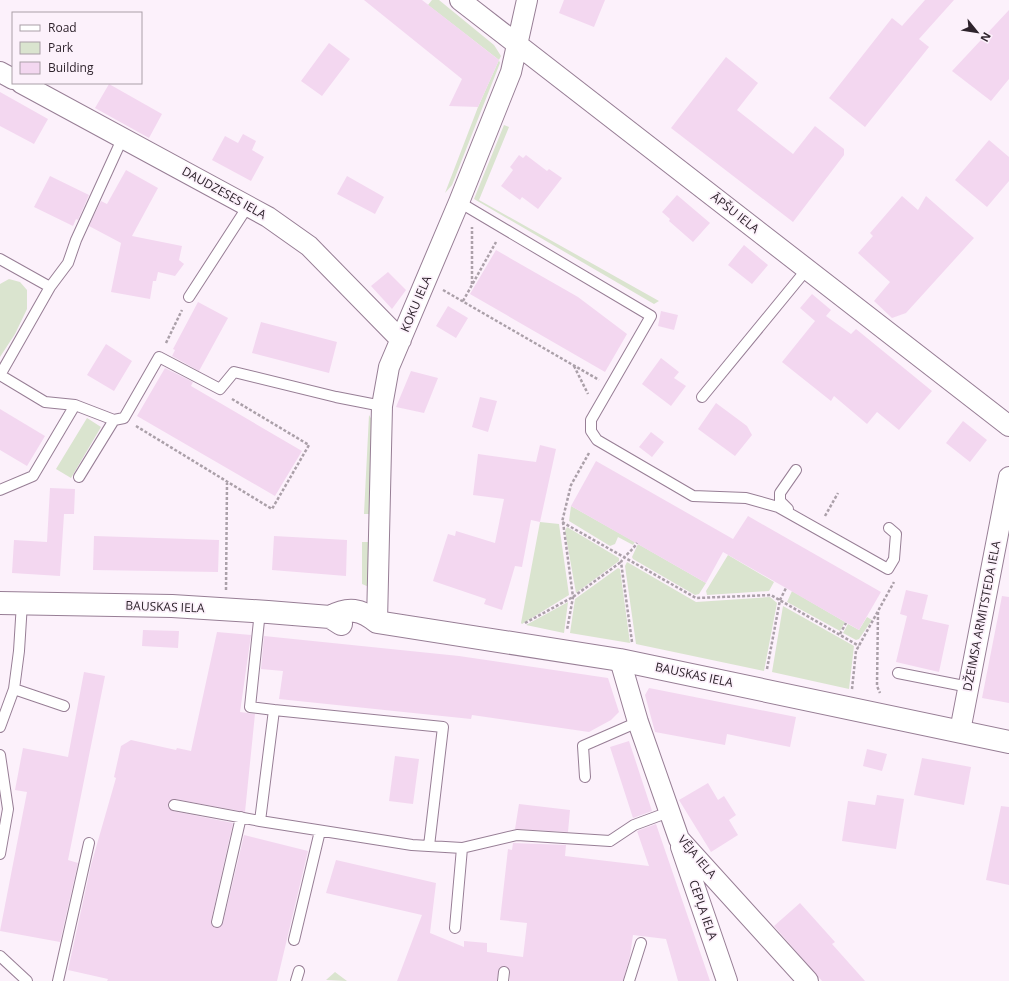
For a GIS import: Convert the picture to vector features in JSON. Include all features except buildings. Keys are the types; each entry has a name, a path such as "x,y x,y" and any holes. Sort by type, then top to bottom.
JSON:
{"street":[{"name":"ĀPŠU IELA","path":"460,0 1009,426"},
{"name":"KOKU IELA","path":"377,622 382,406 389,367 459,202 511,72 527,0"},
{"path":"0,72 12,78"},
{"name":"DAUDZESES IELA","path":"23,84 248,206 309,246 347,283 401,340"},
{"name":"DŽEIMSA ARMITSTEDA IELA","path":"960,731 1006,507 1009,477"},
{"name":"BAUSKAS IELA","path":"0,603 172,606 330,616 340,624 365,628 377,622 626,653 1009,742"},
{"name":"VĒJA IELA","path":"626,653 638,722 679,840 808,981"},
{"name":"CEPĻA IELA","path":"679,840 727,981"}],"lane":[{"path":"123,137 76,240 68,263 50,287 0,375 45,402 75,405 114,420 124,418 159,357 220,389 234,372 336,397 382,406"},
{"path":"459,202 651,316 591,420 590,431 597,440 693,496 746,498 778,507 888,569 894,560 896,534 889,528"},
{"path":"189,297 248,206"},
{"path":"1,261 50,287"},
{"path":"702,397 807,269"},
{"path":"0,490 33,476 75,405"},
{"path":"79,477 114,420"},
{"path":"796,470 780,493 780,501 797,517"},
{"path":"0,727 4,704 14,690 19,651 22,603"},
{"path":"260,611 250,707 443,727 428,846"},
{"path":"898,673 968,687"},
{"path":"14,690 64,706"},
{"path":"260,821 274,710"},
{"path":"585,777 583,746 638,722"},
{"path":"0,755 8,809 3,824 0,854"},
{"path":"174,805 260,821 412,845 462,848 517,835 610,841 634,825 669,812"},
{"path":"217,922 241,817"},
{"path":"294,940 320,831"},
{"path":"58,981 89,843"},
{"path":"455,928 462,848"},
{"path":"629,981 641,943"},
{"path":"0,956 27,981"},
{"path":"296,981 299,971"}],"path":[{"path":"472,286 472,223 479,227"},
{"path":"463,301 499,238"},
{"path":"426,280 611,386"},
{"path":"159,357 189,297"},
{"path":"574,365 597,411"},
{"path":"124,418 272,509 309,445 236,403 220,389"},
{"path":"566,635 573,597 562,522 571,485 597,440"},
{"path":"226,592 227,482"},
{"path":"562,522 696,598 771,595 859,646"},
{"path":"518,627 573,597 621,562 624,557 632,552 637,543"},
{"path":"621,562 626,653"},
{"path":"852,692 856,652 894,584 888,569"},
{"path":"766,674 780,600 786,588"},
{"path":"878,612 877,686 883,700"},
{"path":"840,634 846,623"}],"green space":[{"path":"432,0 439,0 494,45 501,56 499,60 428,5"},
{"path":"499,60 500,63 452,185 445,193 478,107"},
{"path":"504,125 509,127 479,200 659,301 654,304 474,199"},
{"path":"9,279 20,282 27,290 27,309 15,334 0,357 0,284"},
{"path":"369,415 375,425 370,514 364,514"},
{"path":"87,418 101,427 71,478 56,469"},
{"path":"571,506 635,542 633,545 618,537 615,544 610,546 569,521"},
{"path":"540,522 559,524 569,595 522,624 521,623"},
{"path":"567,527 619,558 619,561 576,593 565,531"},
{"path":"362,542 370,542 369,587 362,584"},
{"path":"638,544 706,583 699,594 695,595 633,559 632,557"},
{"path":"728,555 774,582 769,591 707,595 706,591"},
{"path":"627,562 696,602 770,597 777,603 764,671 636,644 625,566"},
{"path":"618,568 620,569 630,643 570,633 575,599"},
{"path":"792,591 845,622 840,631 787,602"},
{"path":"568,602 564,633 526,625"},
{"path":"783,606 854,646 849,689 772,672"},
{"path":"867,617 872,620 859,639 856,640 843,633 848,624 859,630"},
{"path":"335,972 347,981 326,980"}]}
